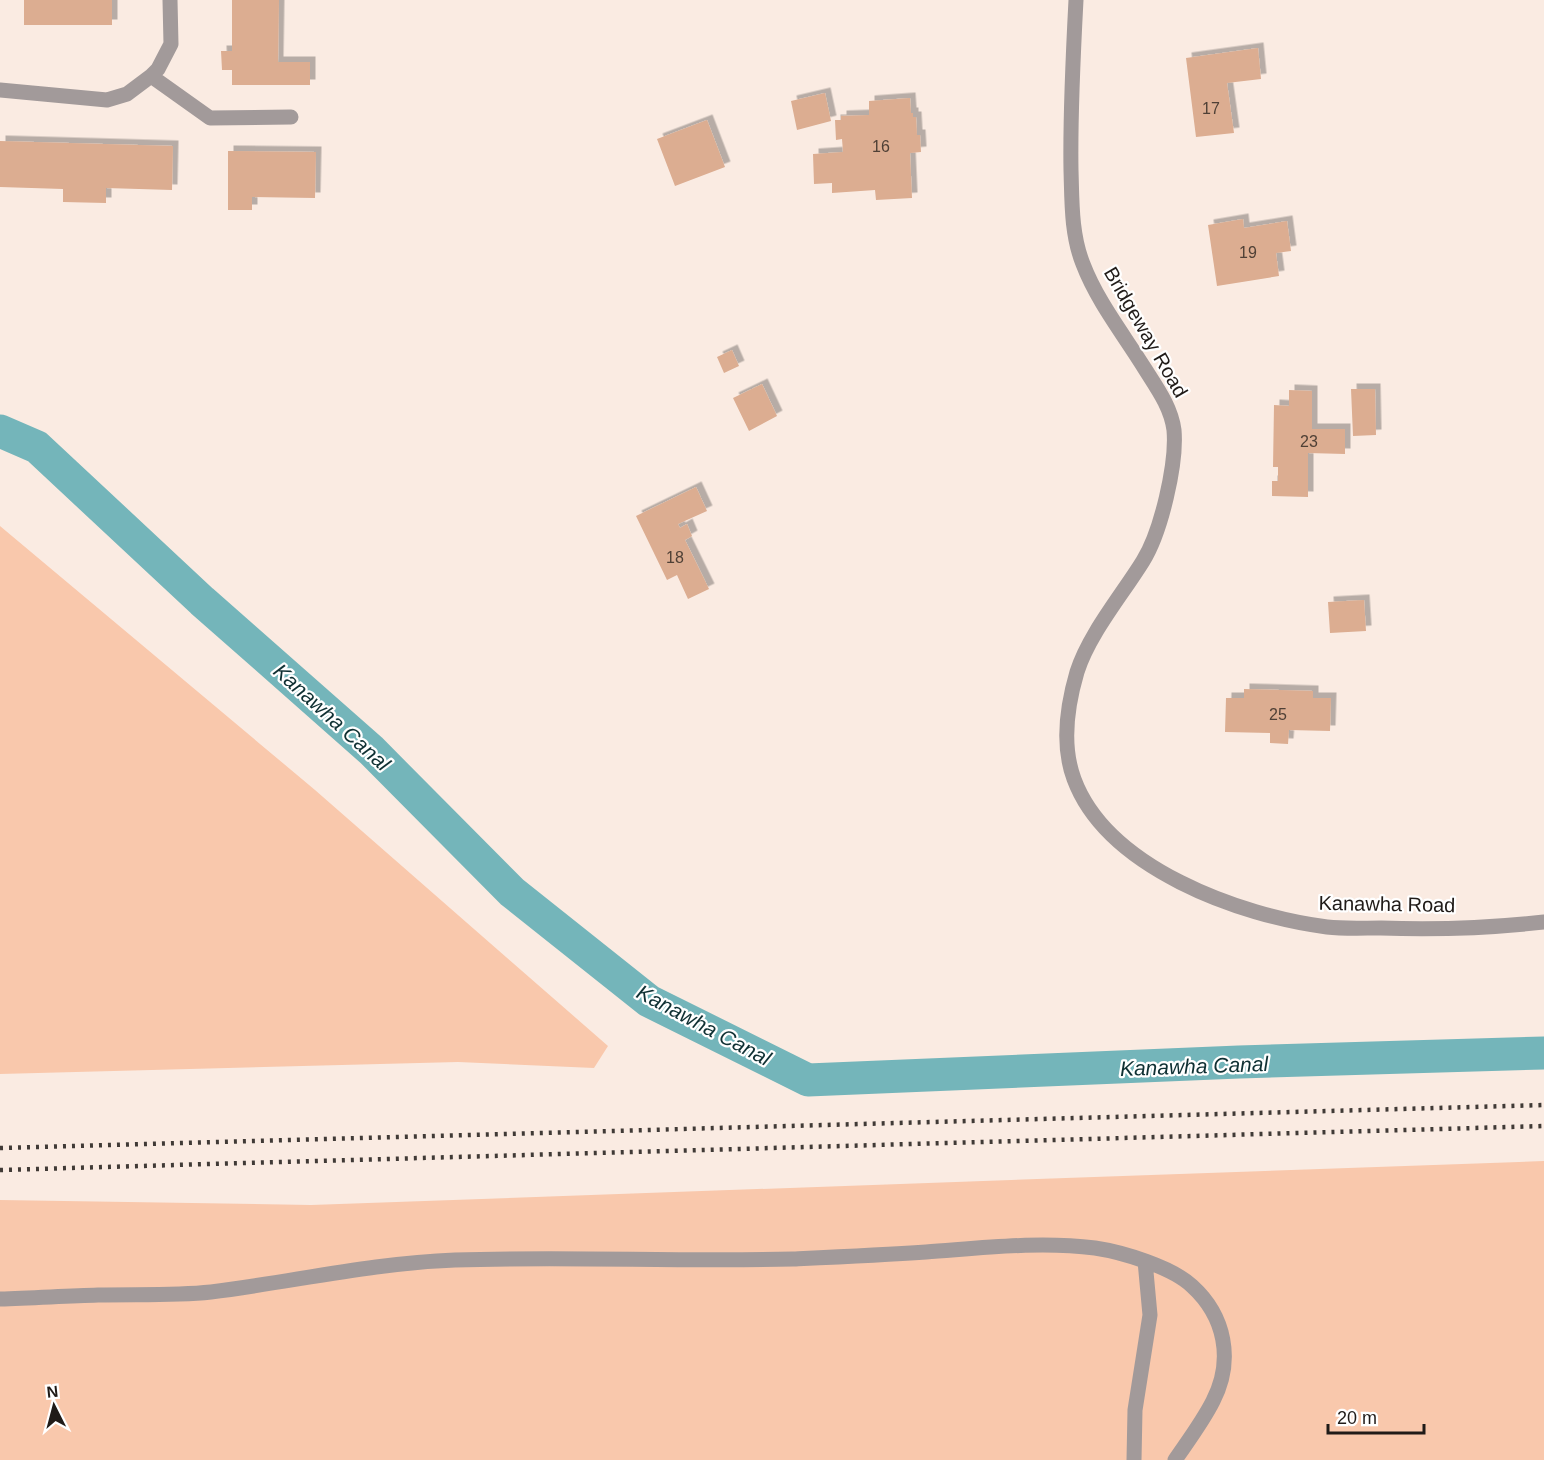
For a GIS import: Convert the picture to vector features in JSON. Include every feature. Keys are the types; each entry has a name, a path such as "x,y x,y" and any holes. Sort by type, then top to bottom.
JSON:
{"street":[{"path":"0,90 106,100 127,94 152,76 171,44 170,0"},
{"name":"Bridgeway Road","path":"1076,0 1070,118 1072,211 1076,237 1083,264 1101,299 1166,403 1173,430 1173,462 1159,525 1146,557 1102,622 1078,668 1068,711 1066,739 1072,776 1082,797 1110,833 1136,856 1181,883 1198,890"},
{"path":"152,76 210,118 291,117"},
{"name":"Kanawha Road","path":"1198,890 1224,902 1273,917 1329,927 1415,929 1544,922"},
{"path":"0,1299 211,1292 389,1264 455,1260 739,1260 872,1256 985,1247 1096,1248 1169,1270 1191,1285 1211,1308 1220,1324 1225,1347 1223,1372 1214,1400 1175,1460"},
{"path":"1134,1460 1135,1410 1150,1315 1145,1261"}],"shaded area":[{"path":"0,526 315,790 608,1046 594,1068 458,1062 0,1074"},
{"path":"1544,1161 1544,1460 0,1460 0,1200 311,1205"}],"building":[{"path":"24,0 112,0 112,25 24,25"},
{"path":"232,0 279,0 278,62 310,62 310,85 232,85 232,70 222,70 221,51 232,51"},
{"path":"1258,48 1261,79 1227,83 1234,133 1196,137 1186,58"},
{"path":"825,93 831,121 797,130 791,101"},
{"path":"910,98 911,113 913,117 916,117 917,135 920,135 921,152 910,153 912,198 876,200 875,190 832,193 832,183 814,184 813,154 843,152 842,139 836,140 835,120 841,120 841,116 869,115 869,101"},
{"path":"707,120 725,167 675,186 657,139"},
{"path":"0,141 173,146 172,190 106,188 106,203 63,202 63,189 0,187"},
{"path":"228,151 316,152 315,198 252,197 252,210 228,210"},
{"path":"1243,219 1244,228 1287,221 1291,251 1276,253 1279,276 1217,286 1208,225"},
{"path":"732,350 739,366 724,373 717,357"},
{"path":"762,384 777,416 749,431 733,398"},
{"path":"1351,389 1375,389 1376,435 1353,436"},
{"path":"1289,390 1312,391 1312,429 1345,429 1345,454 1308,453 1308,497 1272,496 1272,481 1278,481 1278,467 1273,467 1274,405 1289,406"},
{"path":"696,487 707,511 678,524 680,528 687,524 692,536 685,540 709,589 688,599 677,575 667,580 636,516"},
{"path":"1364,600 1366,631 1330,633 1328,602"},
{"path":"1244,689 1313,691 1313,698 1331,698 1330,731 1289,730 1288,744 1270,743 1270,733 1225,732 1226,698 1244,698"}],"waterway":[{"name":"Kanawha Canal","path":"0,431 37,447 202,601 371,750 512,892 649,1001 808,1080 1239,1062 1544,1053"}],"railway":[{"path":"0,1148 1544,1105"},
{"path":"0,1170 1544,1126"}]}
